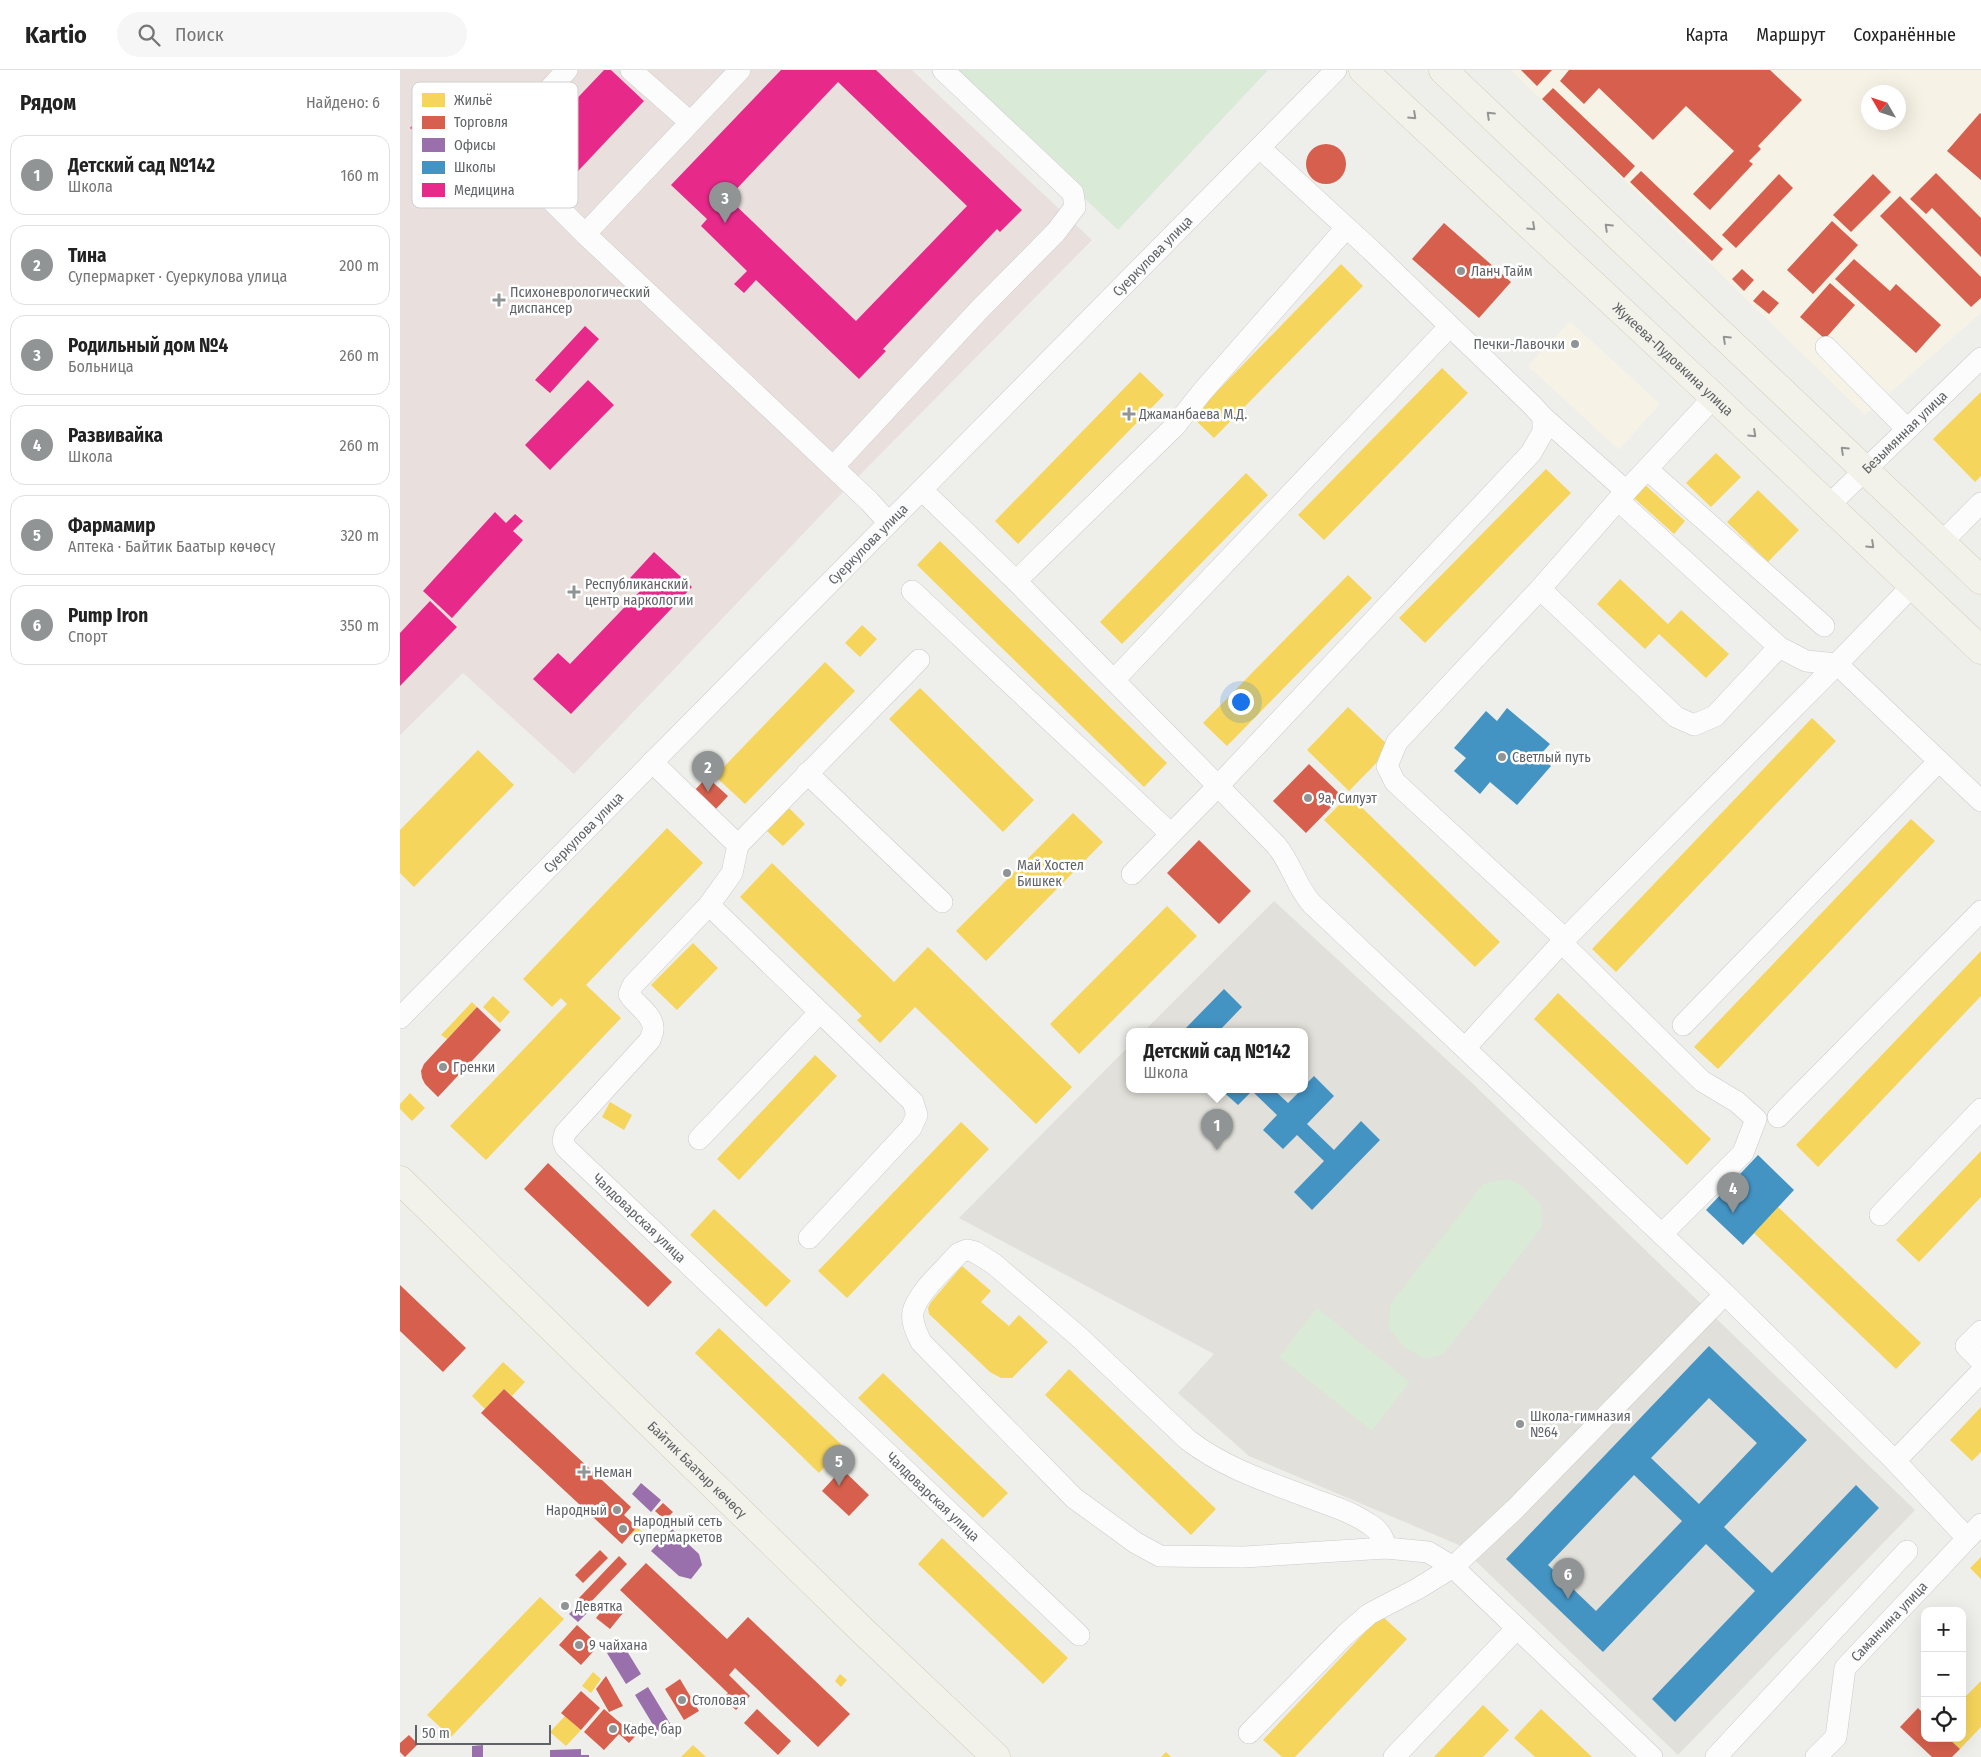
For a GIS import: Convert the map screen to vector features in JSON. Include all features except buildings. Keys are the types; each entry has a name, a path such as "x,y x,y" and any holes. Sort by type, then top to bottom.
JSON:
{"main road":[{"name":"Жукеева-Пудовкина улица","path":"1363,70 1714,397 1981,650"},
{"path":"1443,70 1981,580"},
{"name":"Байтик Баатыр көчөсү","path":"400,1180 856,1624 996,1757"}],"street":[{"path":"555,82 566,70"},
{"path":"631,70 690,122"},
{"path":"585,234 740,70"},
{"path":"833,467 978,311 1056,232 1075,207 1074,193 943,70"},
{"name":"Суеркулова улица","path":"400,1018 1336,70"},
{"path":"1260,148 1450,326 1622,496 1779,647 1806,661 1837,664 1981,801"},
{"path":"559,208 833,467 889,523"},
{"path":"1016,582 1175,426 1202,392 1346,228"},
{"path":"1114,680 1450,326"},
{"path":"1826,347 1907,429"},
{"name":"Безымянная улица","path":"1829,505 1981,358"},
{"path":"1662,1234 1743,1154 1756,1119 1737,1102 1702,1081 1563,941 1395,782 1387,766 1397,742 1540,589 1622,496 1714,397"},
{"path":"1132,874 1531,453 1542,432 1543,417"},
{"path":"1647,469 1824,626"},
{"path":"922,490 1219,784 1285,856 1303,894 1725,1294 1895,1461 1974,1531"},
{"path":"1942,542 1981,504"},
{"path":"1466,1048 1563,941 1913,585"},
{"path":"1540,589 1676,717 1694,725 1715,716 1779,647"},
{"path":"912,591 1171,834"},
{"path":"652,762 738,845 919,660"},
{"path":"1683,1025 1939,761"},
{"path":"807,773 942,902"},
{"name":"Чалдоварская улица","path":"738,845 732,873 709,906 633,985 629,994 633,1002 649,1016 654,1028 650,1040 564,1132 563,1141 566,1148 1079,1635"},
{"path":"709,906 914,1102 917,1115 911,1128 809,1238"},
{"path":"1778,1117 1981,910"},
{"path":"699,1139 820,1012"},
{"path":"1880,1215 1981,1109"},
{"path":"1386,1548 1385,1541 1376,1529 1352,1514 1276,1485 1207,1455 1188,1440 1078,1336 994,1264 976,1252 967,1250 959,1253 920,1297 913,1311 912,1320 921,1342 1074,1498 1136,1543 1160,1556 1244,1557 1386,1548 1428,1552 1453,1566 1644,1755"},
{"path":"1249,1733 1345,1635 1369,1614 1417,1589 1453,1566 1515,1509 1725,1294"},
{"path":"1981,1331 1966,1346 1981,1361"},
{"path":"1895,1461 1981,1372"},
{"name":"Саманчина улица","path":"1816,1757 1836,1737 1845,1668 1974,1531"},
{"path":"1716,1757 1907,1551"},
{"path":"1394,1757 1517,1628"}],"shaded area":[{"path":"400,70 912,70 1092,240 843,492 574,774 463,673 400,735"},
{"path":"1511,70 1981,70 1981,313 1865,415"},
{"path":"1570,321 1660,404 1619,450 1528,366"},
{"name":"Школа-гимназия №64","path":"1274,901 1472,1083 1915,1510 1678,1755 1459,1545 1249,1456 1178,1393 1214,1354 959,1218 1126,1049 1126,1093 1308,1093 1308,1028 1147,1028"}],"green space":[{"path":"949,70 1268,70 1118,230"},
{"path":"1508,1179 1525,1188 1541,1205 1542,1227 1444,1354 1424,1358 1404,1347 1389,1328 1390,1305 1483,1184"},
{"path":"1317,1308 1410,1382 1372,1431 1279,1357"}],"place":[{"name":"Родильный дом №4","path":"725,223"},
{"name":"Ланч Тайм","path":"1461,271"},
{"name":"Психоневрологический диспансер","path":"499,300"},
{"name":"Печки-Лавочки","path":"1575,344"},
{"name":"Джаманбаева М.Д.","path":"1129,414"},
{"name":"Республиканский центр наркологии","path":"574,592"},
{"name":"Светлый путь","path":"1502,757"},
{"name":"Тина","path":"708,792"},
{"name":"9а, Силуэт","path":"1308,798"},
{"name":"Май Хостел Бишкек","path":"1007,873"},
{"name":"Гренки","path":"443,1067"},
{"name":"Детский сад №142","path":"1217,1150"},
{"name":"Развивайка","path":"1733,1213"},
{"name":"Школа-гимназия №64","path":"1520,1424"},
{"name":"Неман","path":"584,1472"},
{"name":"Фармамир","path":"839,1486"},
{"name":"Народный","path":"617,1510"},
{"name":"Народный сеть супермаркетов","path":"623,1529"},
{"name":"Pump Iron","path":"1568,1599"},
{"name":"Девятка","path":"565,1606"},
{"name":"9 чайхана","path":"579,1645"},
{"name":"Столовая","path":"682,1700"},
{"name":"Кафе, бар","path":"613,1729"}]}
